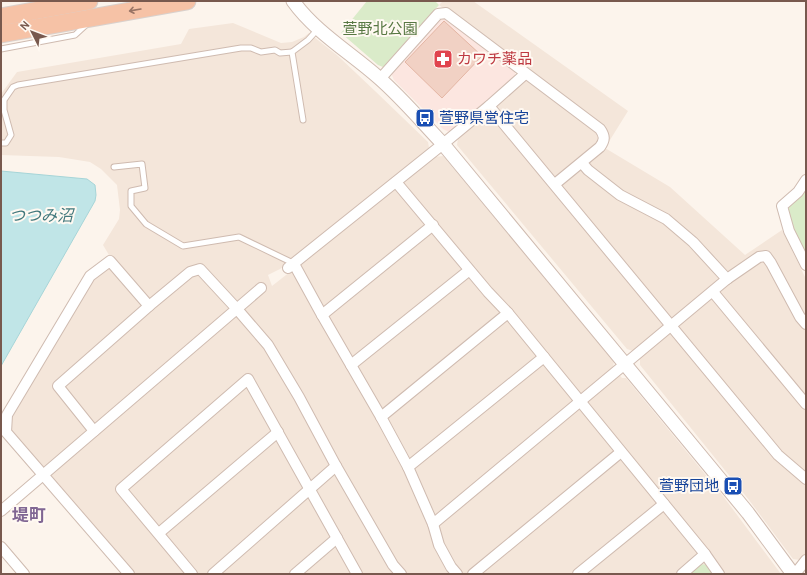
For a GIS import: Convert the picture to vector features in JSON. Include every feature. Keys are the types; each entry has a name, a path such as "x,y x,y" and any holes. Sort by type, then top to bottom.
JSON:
{"highway":[{"path":"1,17 89,1"},
{"path":"1,34 187,1"}],"street":[{"path":"293,1 319,29 380,79 443,144 748,513 794,574 806,560"},
{"path":"380,79 438,14 446,13 600,129 603,133 604,138 600,147 555,184"},
{"path":"457,574 451,567 439,545 433,524 408,467 322,315 291,266 443,144 525,74"},
{"path":"489,106 778,455 806,480"},
{"path":"582,163 588,170 620,195 666,219 693,242 728,279"},
{"path":"806,180 798,192 782,206 789,231 806,265"},
{"path":"396,182 488,292 508,313 705,554 718,574"},
{"path":"322,315 433,225"},
{"path":"433,524 728,279 759,257 766,256 771,263 800,317 806,324"},
{"path":"129,574 6,432 7,415 90,276 110,261 149,306"},
{"path":"94,431 58,386 190,272 200,269 268,345 393,565 400,574"},
{"path":"351,365 467,272"},
{"path":"1,511 261,288"},
{"path":"713,292 806,404"},
{"path":"381,418 508,313"},
{"path":"408,467 544,357"},
{"path":"192,574 121,489 248,379 357,574"},
{"path":"159,533 278,432"},
{"path":"473,574 622,452"},
{"path":"213,574 336,466"},
{"path":"578,574 664,504"},
{"path":"295,574 337,538"},
{"path":"1,547 24,574"},
{"path":"682,574 705,554"}],"lane":[{"path":"1,49 75,35 94,18"},
{"path":"1,143 6,143 11,135 3,112 4,100 13,87 18,85 241,48 251,48 261,52 275,50 280,53 292,52 308,40 319,29"},
{"path":"292,52 303,120"},
{"path":"114,167 142,164 145,188 131,190 131,206 146,224 183,246 239,237 291,266"}],"shaded area":[{"path":"443,1 473,1 628,111 605,148 670,187 745,255 782,230 806,279 806,554 800,560 793,559 749,500 640,365 640,360 633,351 627,349 457,145 458,138 532,75 439,5"},
{"path":"447,18 515,71 515,79 449,132 443,129 394,80 391,73 439,19"},
{"path":"233,23 281,43 292,42 309,33 338,56 375,91 428,142 429,148 306,250 280,269 268,275 272,286 392,192 434,157 443,156 614,361 613,368 622,378 626,378 723,496 781,574 123,574 2,436 1,423 1,416 90,269 109,255 103,245 119,219 120,210 117,185 101,169 90,162 59,157 1,155 1,94 17,72 181,44 189,29"}],"green space":[{"name":"萱野北公園","path":"367,1 435,1 439,5 383,67 378,65 341,33"},
{"path":"806,188 806,255 793,229 788,207"},
{"path":"699,564 708,565 715,574 688,574"}],"water":[{"name":"つつみ沼","path":"1,171 87,179 95,185 96,195 95,201 1,366"}],"building":[{"name":"カワチ薬品","path":"444,21 482,56 442,98 405,62"}],"place":[{"name":"カワチ薬品","path":"443,59"},
{"name":"萱野県営住宅","path":"425,118"},
{"name":"萱野団地","path":"733,486"}],"district":[{"name":"堤町","path":"29,515"}]}
